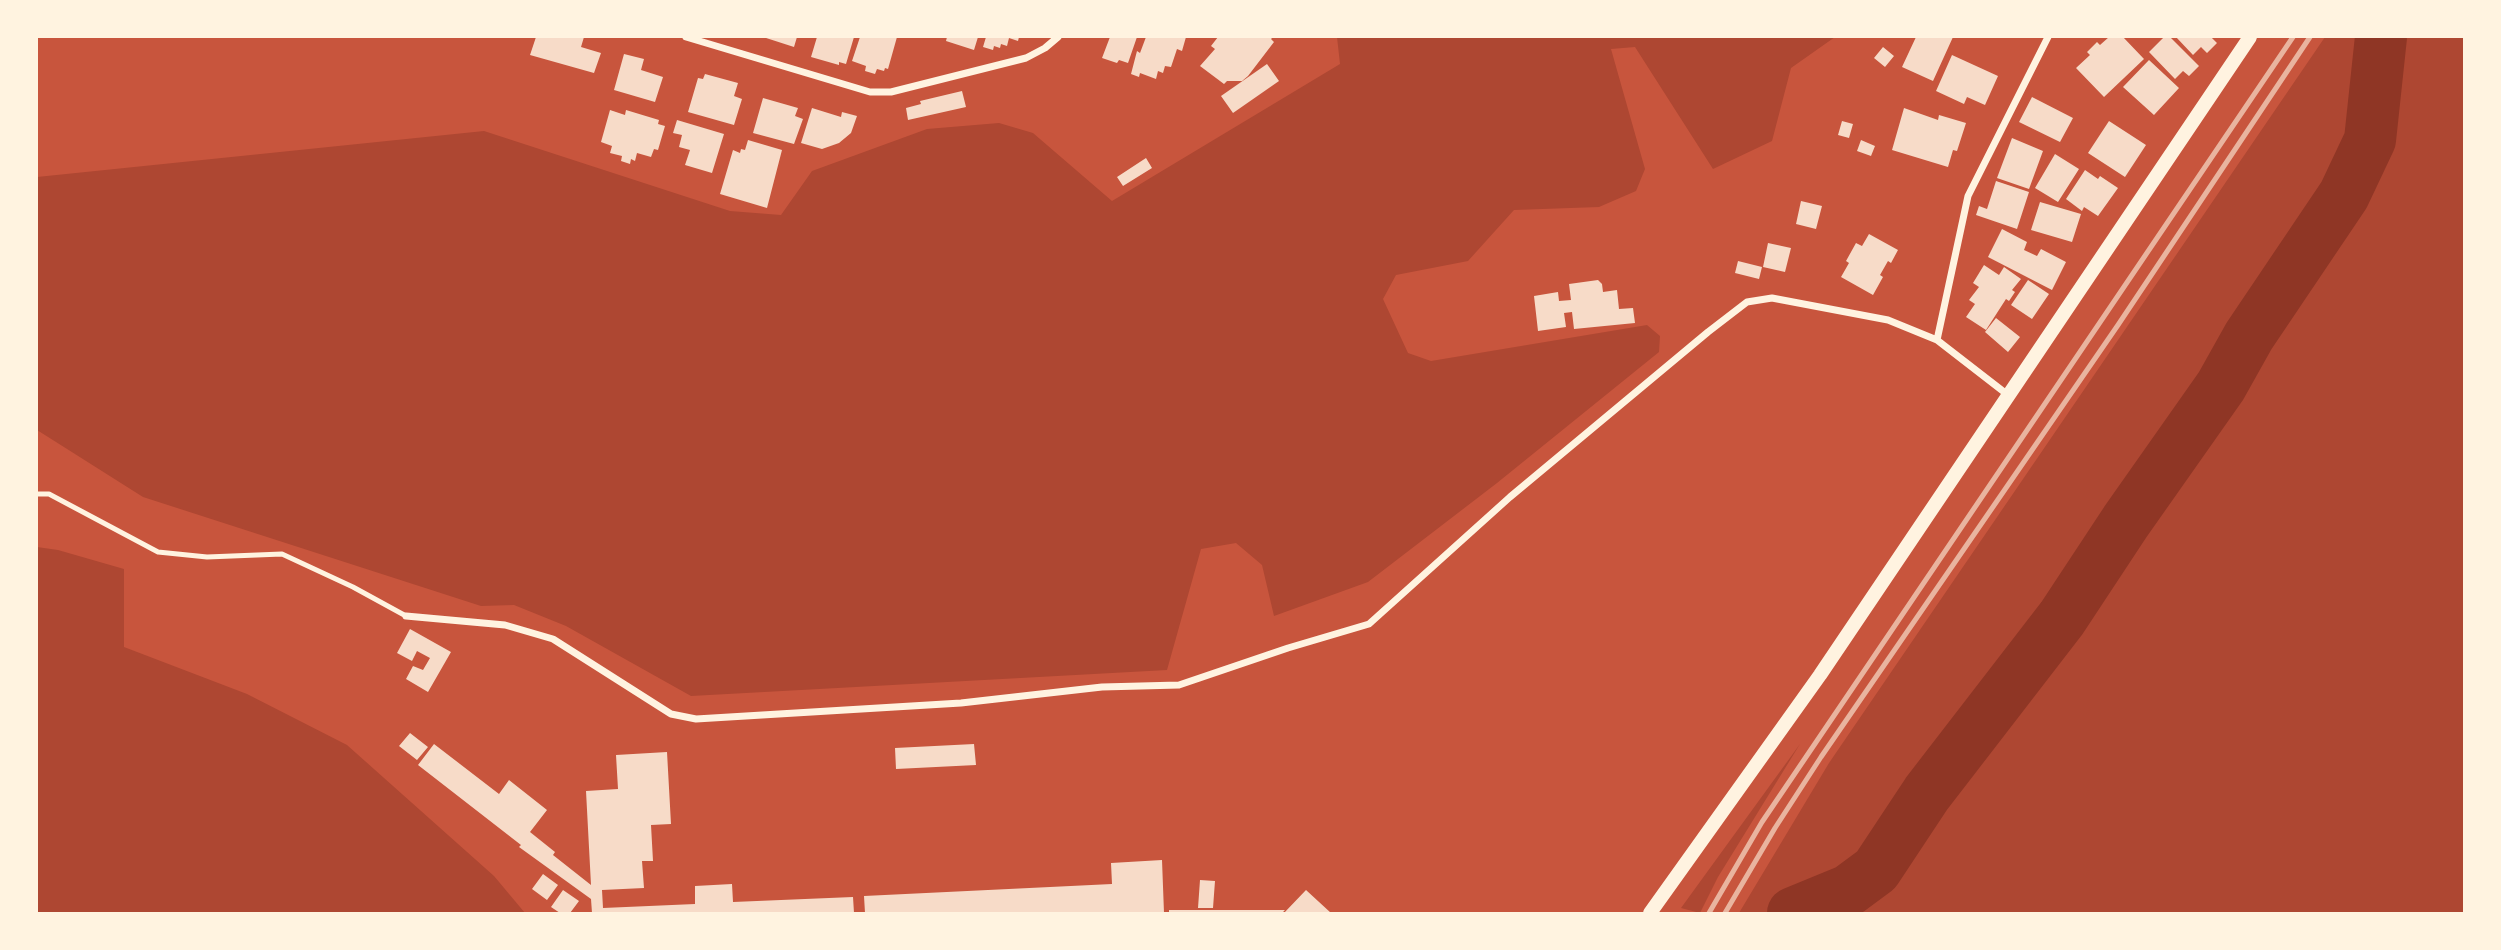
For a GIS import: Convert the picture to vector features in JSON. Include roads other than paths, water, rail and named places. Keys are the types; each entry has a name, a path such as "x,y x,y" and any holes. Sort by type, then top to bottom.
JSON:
{"main road":[{"path":"1650,913 1820,675 2250,37"}],"street":[{"path":"686,37 870,92 891,92 1026,58 1058,37"},
{"path":"1937,340 1968,196 2048,37"},
{"path":"406,616 505,625 553,639 671,715 696,719 961,703 1102,687 1179,685 1369,624 1510,497 1747,302 1772,298 1888,320 1937,340 2008,395"}],"lane":[{"path":"37,494 49,495 158,552 207,557 282,554 353,587 406,616"}],"waterway":[{"path":"1793,913 1849,890 1876,870 1927,793 2062,618 2221,386 2249,336 2344,195 2370,140 2381,37"}],"railway":[{"path":"1709,913 1762,822 2293,37"},
{"path":"1725,913 1821,757 2118,325 2310,37"}]}
